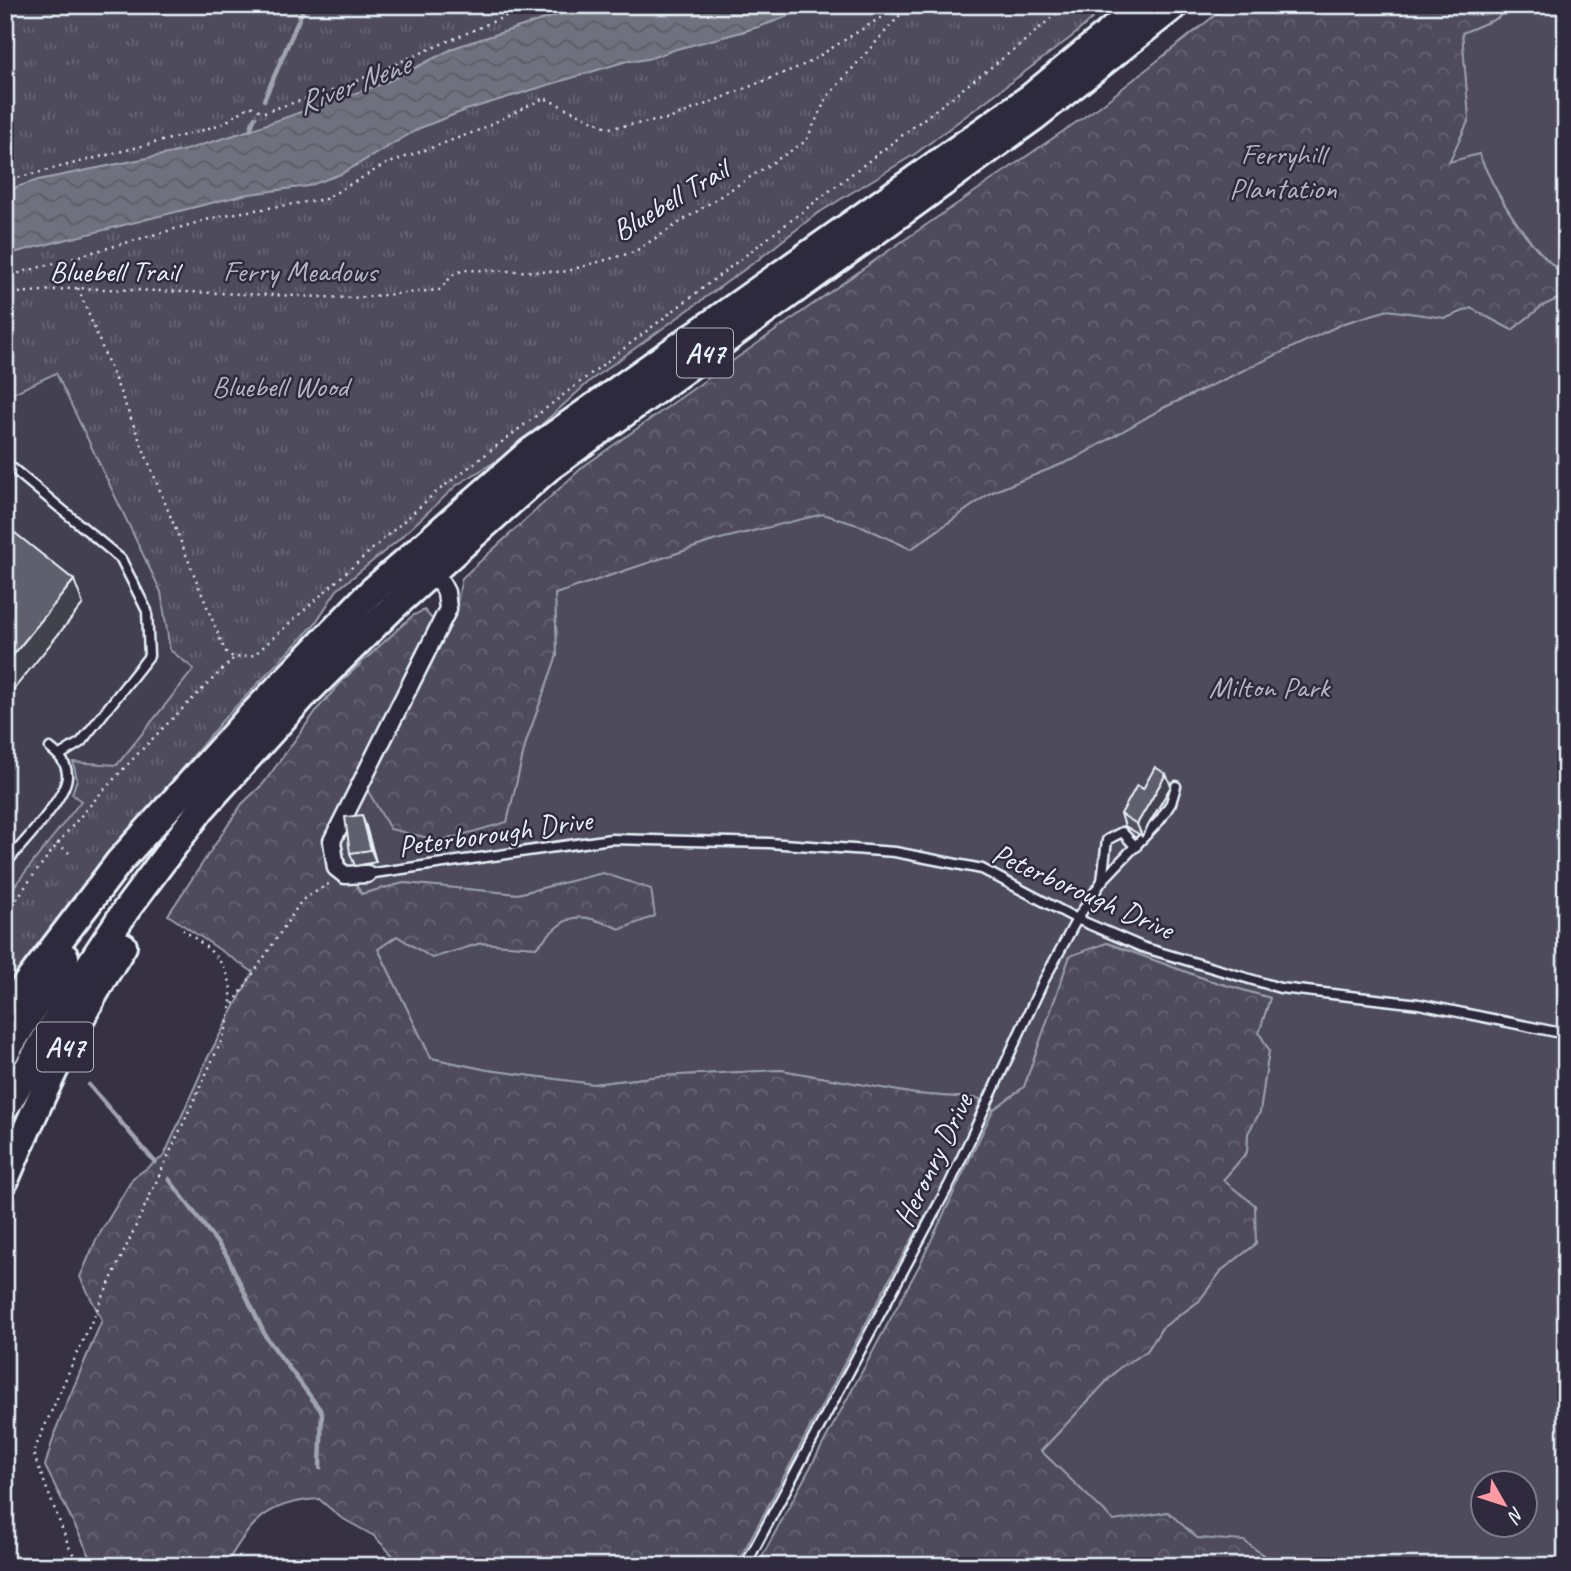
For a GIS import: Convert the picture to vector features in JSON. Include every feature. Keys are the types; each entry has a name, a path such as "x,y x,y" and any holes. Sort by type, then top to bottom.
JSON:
{"highway":[{"name":"A47","path":"5,1053 57,968 127,867 257,727 372,592 530,452 1031,97 1142,5"},
{"name":"A47","path":"5,1012 119,862 257,727 547,468 1034,117 1175,5"},
{"name":"A47","path":"5,1108 71,994 126,910 201,810 257,727"},
{"name":"A47","path":"5,1181 46,1083 92,995 257,727"}],"street":[{"path":"367,874 345,875 336,868 332,841 448,608 446,592 434,569"}],"lane":[{"path":"5,462 121,559 147,611 149,656 81,742 60,755"},
{"path":"5,864 63,793 68,777 60,755 50,747"},
{"name":"Heronry Drive","path":"745,1566 950,1183 1043,982 1077,919 1102,881 1136,847 1171,803 1176,786"},
{"path":"1102,881 1107,839 1111,835 1122,832 1136,847"},
{"name":"Peterborough Drive","path":"367,874 611,839 769,844 895,852 982,869 1077,919 1142,947 1280,988 1419,1004 1566,1034"}],"path":[{"path":"5,181 197,132 224,123 250,106 264,112 295,104 522,9 544,5"},
{"path":"5,277 224,215 325,199 384,166 477,131 544,98 609,128 669,119 806,64 901,5"},
{"name":"Bluebell Trail","path":"5,294 78,288 352,298 439,290 453,275 463,270 563,272 634,252 806,141 827,97 909,5"},
{"path":"5,917 57,843 132,759 234,658 254,655 433,494 1020,45 1066,5"},
{"path":"78,288 225,651 234,658"},
{"path":"57,843 69,853"},
{"path":"81,1566 70,1549 33,1453 225,1033 233,1004 302,900 345,875"},
{"path":"183,930 222,961 233,1004"}],"shaded area":[{"path":"55,372 145,557 161,592 167,618 194,669 117,765 77,779 81,801 5,898 5,397"}],"green space":[{"name":"Ferry Meadows","path":"5,5 1107,5 1074,35 915,154 815,215 759,259 591,380 511,452 457,485 396,542 337,590 314,625 222,721 127,836 5,994 5,898 81,801 72,794 77,779 73,762 117,765 194,669 170,650 161,592 56,373 5,397"},
{"name":"Ferryhill Plantation","path":"1228,5 1508,5 1498,18 1462,33 1469,119 1449,162 1479,154 1504,204 1524,233 1548,261 1562,274 1566,273 1566,302 1559,298 1542,306 1512,330 1471,308 1446,318 1388,310 1344,323 1163,408 1074,459 990,493 911,549 864,527 823,514 716,540 555,594 557,655 526,742 507,822 441,841 390,829 364,784 347,800 339,849 361,894 404,883 518,894 603,873 651,889 655,916 621,929 584,917 566,921 558,926 537,947 481,943 432,958 397,936 378,949 431,1058 487,1070 593,1084 661,1076 781,1070 915,1094 981,1099 958,1159 894,1271 736,1566 403,1566 374,1536 340,1517 319,1499 286,1505 262,1517 243,1537 225,1566 95,1566 45,1466 56,1429 102,1320 80,1277 96,1240 133,1178 164,1156 207,1059 253,972 168,915 242,804 263,784 319,707 345,678 412,616 424,610 434,621 449,621 456,608 462,578 584,466 891,249 1100,106"},
{"path":"1508,5 1566,5 1566,273 1562,274 1524,234 1495,188 1479,155 1449,163 1469,119 1462,33 1498,18"},
{"name":"Milton Park","path":"1559,298 1566,302 1566,1566 1278,1566 1244,1542 1197,1538 1168,1512 1114,1522 1041,1451 1119,1368 1147,1351 1162,1328 1199,1301 1222,1270 1256,1244 1223,1180 1247,1152 1248,1133 1260,1112 1269,1050 1259,1033 1270,998 1208,980 1107,943 1070,956 1024,1087 993,1110 981,1099 915,1094 781,1070 661,1076 593,1084 487,1070 431,1058 378,949 397,936 432,958 481,943 537,947 558,926 575,918 594,919 621,929 603,873 518,894 404,883 361,894 339,849 347,800 364,783 507,822 526,742 557,655 555,594 716,540 823,513 864,527 911,549 990,493 1074,459 1163,408 1344,323 1388,310 1446,318 1471,308 1512,330 1542,306"},
{"path":"1107,943 1208,980 1270,998 1259,1033 1269,1050 1260,1112 1248,1133 1247,1152 1223,1180 1255,1205 1256,1244 1222,1270 1199,1301 1162,1328 1147,1351 1119,1368 1041,1451 1114,1521 1168,1512 1197,1538 1244,1541 1278,1566 757,1566 919,1266 993,1110 1024,1087 1070,956"}],"water":[{"path":"589,5 812,5 749,30 649,58 627,61 466,110 420,128 341,174 308,186 243,195 5,255 5,191 38,180 182,151 244,132 387,82 456,47"}],"building":[{"path":"5,525 74,580 5,665"},
{"path":"1155,767 1166,774 1137,824 1121,814 1137,785 1143,789"},
{"path":"362,815 371,850 350,853 345,817"}],"waterway":[{"path":"107,13 110,5"},
{"path":"264,100 305,5"},
{"path":"250,130 255,117"},
{"path":"89,1085 155,1162"},
{"path":"169,1179 227,1256 266,1337 322,1412 320,1468"}],"water label":[{"name":"River Nene","path":"353,84"}],"park label":[{"name":"Bluebell Wood","path":"280,386"}]}
